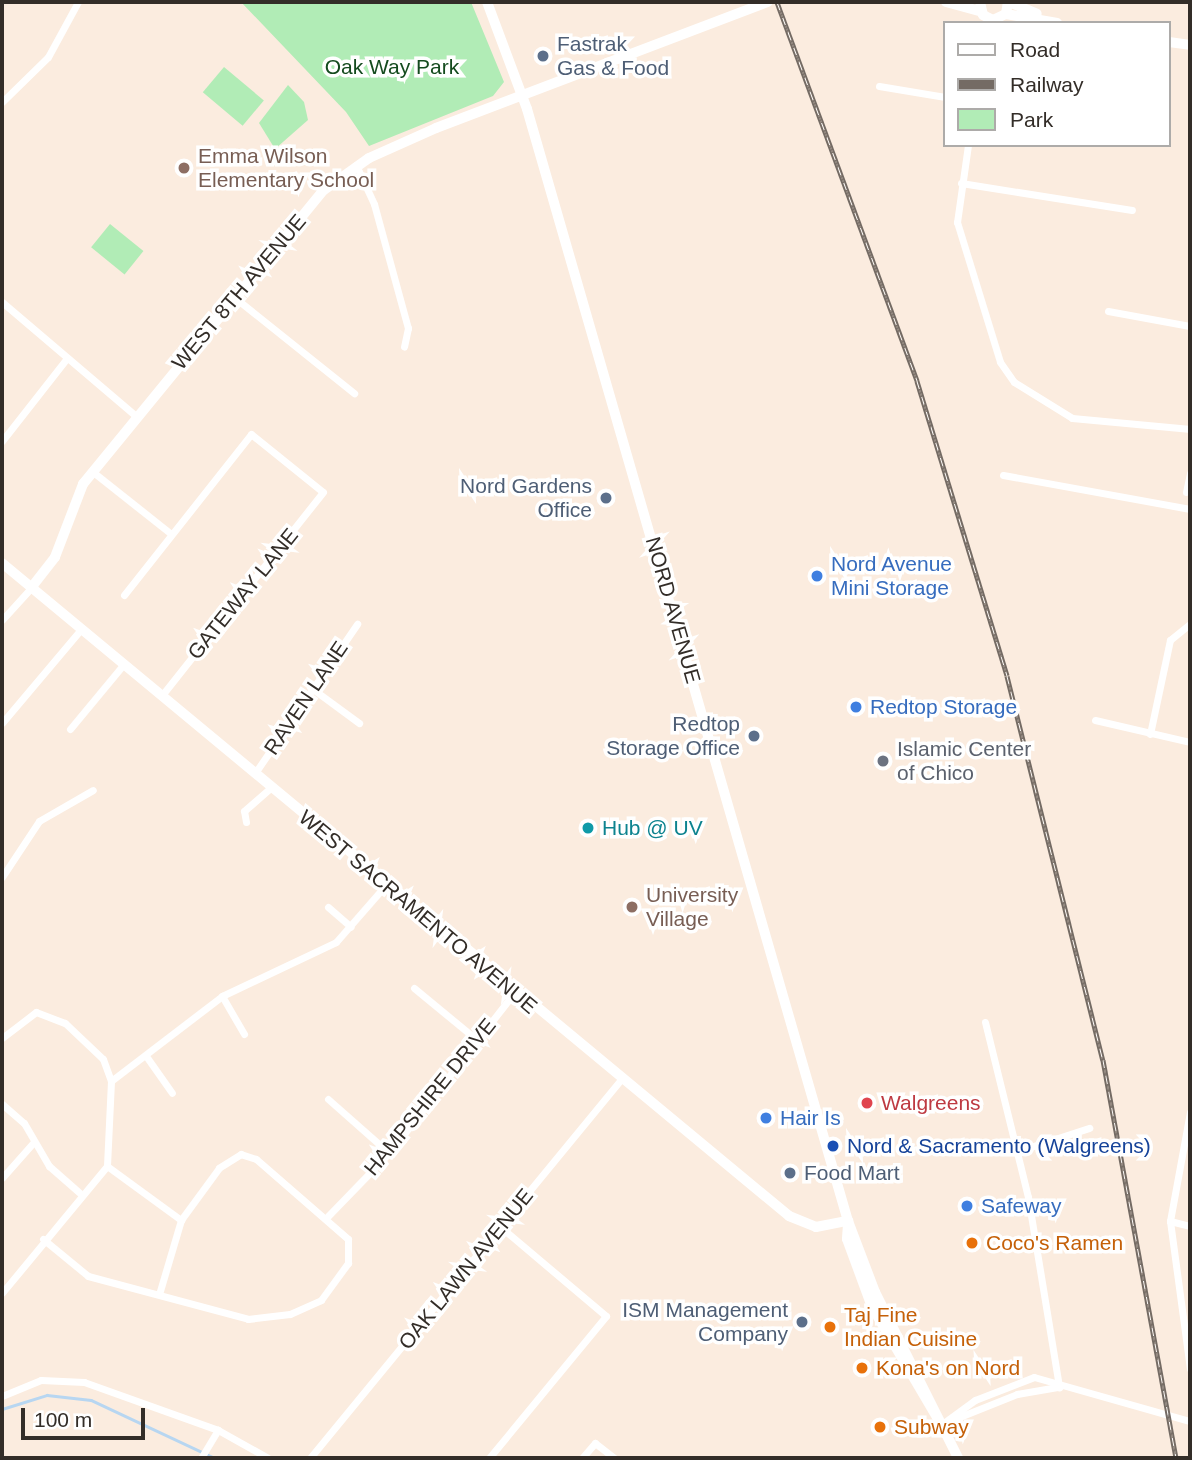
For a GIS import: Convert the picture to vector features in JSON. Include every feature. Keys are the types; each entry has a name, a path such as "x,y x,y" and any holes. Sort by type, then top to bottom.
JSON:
{"main road":[{"name":"NORD AVENUE","path":"487,2 523,96 849,1221 847,1239 872,1307 942,1424 958,1458"}],"street":[{"path":"2,102 48,57 78,2"},
{"name":"WEST 8TH AVENUE","path":"31,588 55,557 93,472 324,190 356,166 523,96 768,2"},
{"path":"946,2 990,16 1038,21"},
{"path":"990,16 1008,2 1052,21"},
{"path":"1171,42 1190,45"},
{"path":"880,86 944,97"},
{"path":"968,147 957,222 1000,362 1014,382 1072,418 1190,429"},
{"path":"356,166 374,204 408,328 404,347"},
{"path":"961,183 1132,210"},
{"path":"234,297 354,393"},
{"path":"2,302 137,417"},
{"path":"1108,311 1190,326"},
{"path":"2,441 67,358"},
{"name":"GATEWAY LANE","path":"162,695 323,492 251,434 170,533"},
{"path":"93,472 170,533 124,595"},
{"path":"1186,492 1190,473"},
{"path":"1003,475 1190,509"},
{"name":"WEST SACRAMENTO AVENUE","path":"2,563 255,772 384,887 799,1224 849,1221"},
{"path":"2,620 31,588"},
{"name":"RAVEN LANE","path":"255,772 287,734 310,687 357,624"},
{"path":"1150,734 1170,640 1190,624"},
{"path":"2,723 82,628"},
{"path":"70,729 124,664"},
{"path":"310,687 359,723"},
{"path":"1095,720 1190,741"},
{"path":"246,822 244,811 272,787"},
{"path":"2,877 39,821 93,790"},
{"path":"111,1081 222,996 336,942 384,887"},
{"path":"328,907 351,927"},
{"path":"414,988 477,1040"},
{"name":"HAMPSHIRE DRIVE","path":"328,1216 389,1153 514,993"},
{"path":"222,996 244,1034"},
{"path":"2,1038 36,1012 65,1023 103,1059 111,1081 107,1166 43,1239 2,1293"},
{"path":"985,1022 1018,1151 1059,1387"},
{"path":"146,1056 172,1093"},
{"name":"OAK LAWN AVENUE","path":"310,1458 502,1228 621,1079"},
{"path":"328,1099 389,1153"},
{"path":"2,1104 24,1123 33,1143 81,1194"},
{"path":"1190,1112 1170,1221 1188,1337 1190,1369"},
{"path":"1018,1151 1089,1128"},
{"path":"2,1178 33,1143"},
{"path":"43,1239 88,1276 160,1291 248,1319 300,1310 321,1300 348,1263 348,1239 328,1216 256,1159 240,1154 219,1168 181,1220 160,1291"},
{"path":"107,1166 181,1220"},
{"path":"1170,1221 1190,1226"},
{"path":"489,1458 606,1316 502,1228"},
{"path":"942,1424 949,1414 1023,1379 1190,1421"},
{"path":"2,1396 41,1380 84,1382 218,1430 268,1458"},
{"path":"942,1424 1017,1394 1059,1387"},
{"path":"201,1458 218,1430"},
{"path":"582,1458 595,1443 614,1458"}],"green space":[{"name":"Oak Way Park","path":"241,2 471,2 504,82 493,96 369,146 346,112"},
{"path":"224,67 264,100 243,126 203,92"},
{"path":"288,85 304,102 308,120 275,149 259,123"},
{"path":"110,224 143,251 125,274 91,247"}],"waterway":[{"path":"2,1409 47,1395 91,1400 215,1458"}],"railway":[{"path":"777,2 917,381 1007,676 1103,1060 1176,1458"}],"place":[{"name":"Fastrak Gas & Food","path":"543,56"},
{"name":"Emma Wilson Elementary School","path":"184,168"},
{"name":"Nord Gardens Office","path":"606,498"},
{"name":"Nord Avenue Mini Storage","path":"817,576"},
{"name":"Redtop Storage","path":"856,707"},
{"name":"Redtop Storage Office","path":"754,736"},
{"name":"Islamic Center of Chico","path":"883,761"},
{"name":"Hub @ UV","path":"588,828"},
{"name":"University Village","path":"632,907"},
{"name":"Walgreens","path":"867,1103"},
{"name":"Hair Is","path":"766,1118"},
{"name":"Nord & Sacramento (Walgreens)","path":"833,1146"},
{"name":"Food Mart","path":"790,1173"},
{"name":"Safeway","path":"967,1206"},
{"name":"Coco's Ramen","path":"972,1243"},
{"name":"ISM Management Company","path":"802,1322"},
{"name":"Taj Fine Indian Cuisine","path":"830,1327"},
{"name":"Kona's on Nord","path":"862,1368"},
{"name":"Subway","path":"880,1427"}]}
